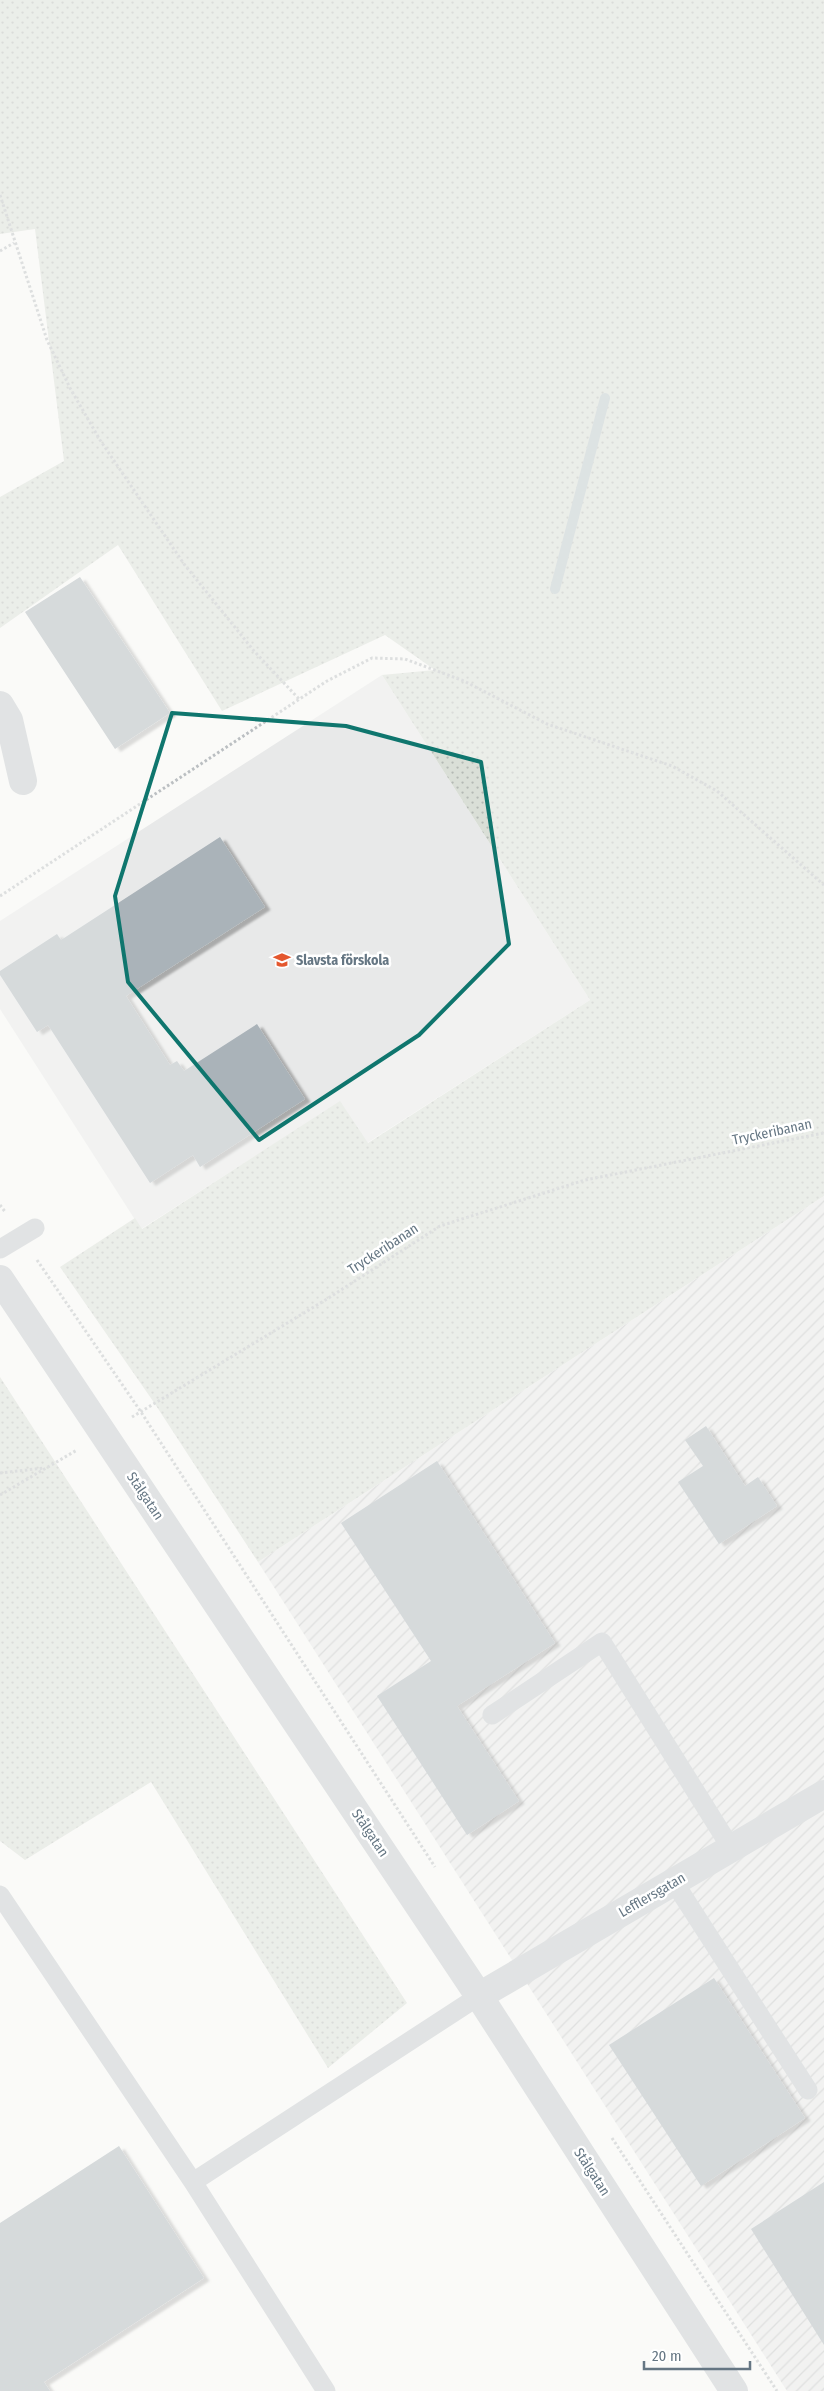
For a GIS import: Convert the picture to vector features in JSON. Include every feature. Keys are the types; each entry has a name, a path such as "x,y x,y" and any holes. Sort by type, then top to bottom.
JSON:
{"street":[{"path":"0,705 9,720 23,781"},
{"name":"Stålgatan","path":"0,1279 479,1996 734,2391"},
{"name":"Lefflersgatan","path":"479,1996 824,1794"}],"lane":[{"path":"0,1249 28,1232"},
{"path":"492,1715 602,1642 731,1848"},
{"path":"674,1882 808,2090"},
{"path":"0,1895 193,2182 326,2391"},
{"path":"193,2182 479,1996"}],"path":[{"path":"0,195 14,244 47,340 70,388 100,440 184,564 254,650 299,699"},
{"path":"0,251 14,244"},
{"path":"0,896 327,681 372,658 405,659 464,681 547,724 672,766 717,791 824,884"},
{"name":"Tryckeribanan","path":"0,1495 104,1436 327,1299 440,1226 585,1180 824,1133"},
{"path":"0,1205 28,1232 141,1412 437,1870"},
{"path":"0,1473 45,1468"},
{"path":"608,2131 778,2391"}],"highlighted area":[{"path":"172,713 346,726 481,762 509,944 419,1035 259,1140 128,982 115,896"}],"shaded area":[{"path":"0,0 824,0 824,1196 258,1562 155,1404 60,1267 135,1218 142,1229 340,1101 368,1143 590,1000 382,675 435,670 385,635 222,711 118,545 0,628 0,497 64,461 35,229 0,234"},
{"name":"Slavsta förskola","path":"382,675 590,1000 367,1143 340,1102 141,1229 0,1009 0,921"},
{"path":"824,1196 824,2391 787,2391 258,1562"},
{"path":"0,1377 407,2003 328,2068 151,1782 25,1860 0,1841"}],"building":[{"path":"80,577 170,713 115,749 25,612"},
{"path":"220,837 265,907 126,996 170,1065 177,1061 184,1071 257,1024 305,1099 200,1167 193,1155 150,1183 48,1025 37,1032 0,975 0,971 57,934 61,940"},
{"path":"706,1426 745,1486 758,1477 777,1506 719,1544 678,1482 703,1466 685,1440"},
{"path":"437,1461 555,1643 457,1706 519,1801 467,1835 377,1696 431,1661 341,1523"},
{"path":"714,1978 805,2118 701,2186 609,2045"},
{"path":"119,2146 204,2278 44,2382 50,2391 0,2391 0,2223"},
{"path":"824,2182 824,2345 751,2229"}],"waterway":[{"path":"555,589 605,398"}],"place":[{"name":"Slavsta förskola","path":"282,960"}]}
